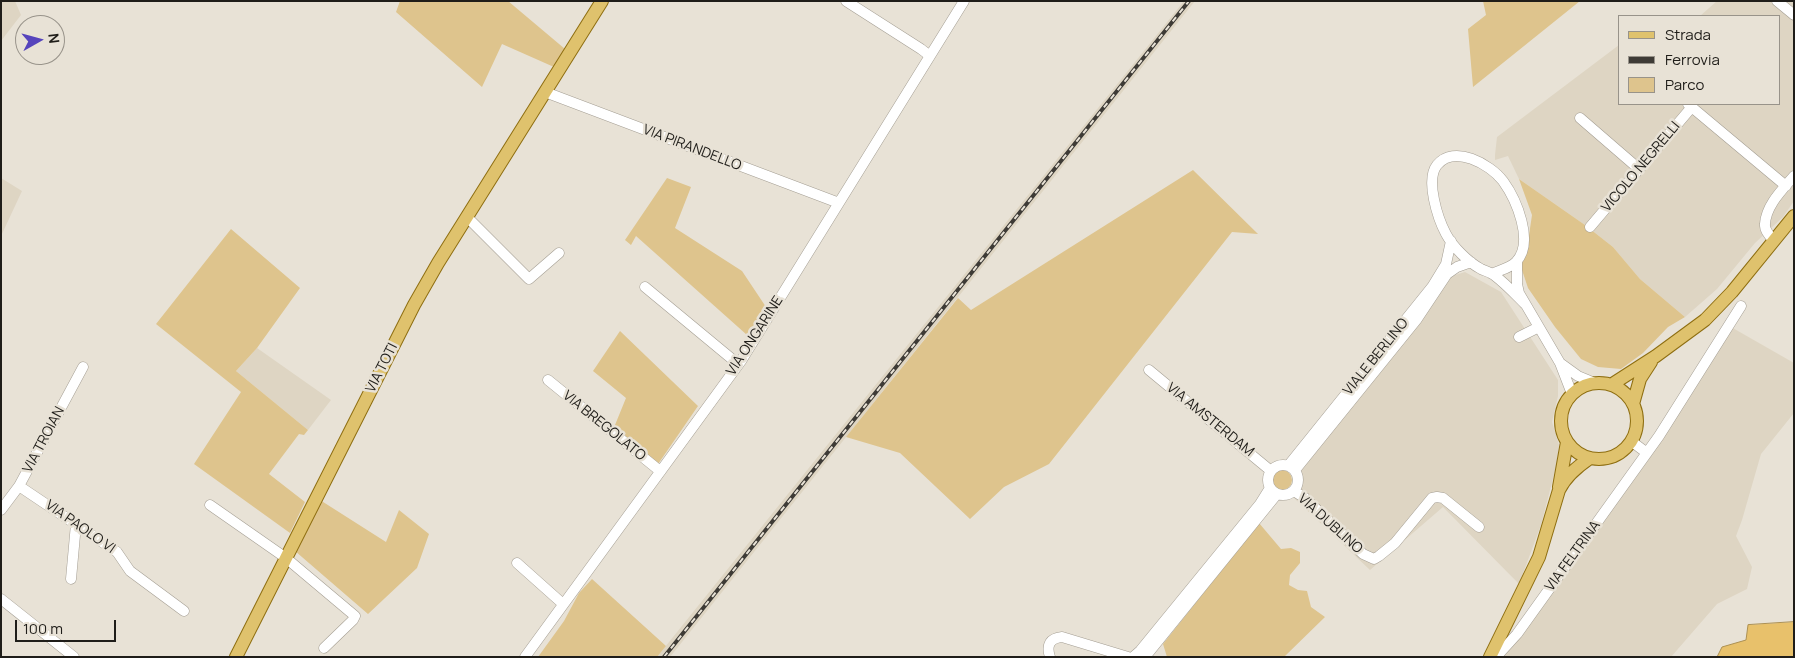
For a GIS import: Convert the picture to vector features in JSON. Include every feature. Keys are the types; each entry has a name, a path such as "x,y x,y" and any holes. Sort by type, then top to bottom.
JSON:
{"main road":[{"name":"VIA TOTI","path":"236,657 414,305 602,1"},
{"path":"1611,385 1656,356 1705,320 1721,305 1794,216"},
{"path":"1633,404 1640,378 1656,356"},
{"path":"1567,442 1581,454 1590,458 1602,459 1614,456 1624,450 1631,441 1637,423 1633,404 1624,392 1611,385 1596,383 1582,386 1572,394"},
{"name":"VIA FELTRINA","path":"1490,657 1539,557 1559,490 1567,442 1562,430 1561,417 1564,405 1572,394"},
{"name":"VIA FELTRINA","path":"1559,490 1563,481 1572,471 1590,458"}],"street":[{"path":"846,1 921,48 930,56"},
{"name":"VIA ONGARINE","path":"525,657 738,364 964,1"},
{"path":"1777,1 1794,15"},
{"name":"VIA PIRANDELLO","path":"546,90 839,203"},
{"path":"1689,106 1786,186"},
{"name":"VICOLO NEGRELLI","path":"1590,227 1640,169 1689,106"},
{"path":"1580,118 1640,169"},
{"path":"1525,304 1510,288 1492,274 1471,262 1450,241 1438,214 1432,177 1436,165 1445,158 1458,156 1485,164 1500,177 1510,191 1518,208 1524,230 1523,248 1517,262 1517,284 1525,304 1560,363 1572,394"},
{"path":"1774,241 1768,234 1764,224 1771,205 1794,176"},
{"path":"467,217 529,279 559,253"},
{"name":"VIALE BERLINO","path":"1292,468 1432,287 1446,264 1450,241"},
{"name":"VIALE BERLINO","path":"1292,468 1422,312 1448,274 1457,267 1471,262"},
{"path":"1492,274 1508,268 1517,262"},
{"path":"645,287 738,364"},
{"name":"VIA FELTRINA","path":"1496,657 1521,628 1647,452 1686,396 1741,306"},
{"path":"1519,337 1538,327"},
{"path":"1560,363 1578,376 1596,383"},
{"name":"VIA TROIAN","path":"1,510 19,486 83,367"},
{"name":"VIA AMSTERDAM","path":"1149,370 1271,471"},
{"name":"VIA BREGOLATO","path":"548,380 660,471"},
{"path":"1631,441 1647,452"},
{"path":"1279,466 1292,468 1298,479 1294,491 1286,495 1273,491 1268,479 1271,471 1279,466"},
{"name":"VIA PAOLO VI","path":"19,486 117,552 130,571 184,611"},
{"path":"1133,657 1140,651 1260,504 1273,491"},
{"path":"1146,657 1273,491"},
{"name":"VIA DUBLINO","path":"1294,491 1305,498 1363,554 1374,559 1394,543 1432,498 1443,498 1478,526"},
{"path":"210,505 286,558 355,616 324,648"},
{"path":"71,579 76,524"},
{"path":"516,563 564,604"},
{"path":"1,599 74,657"},
{"path":"1050,657 1049,643 1056,637 1062,637 1128,657"}],"shaded area":[{"path":"1,1 15,1 21,15 15,15 15,23 1,41"},
{"path":"1184,1 1195,1 670,657 657,657"},
{"path":"1717,1 1794,1 1794,201 1783,217 1755,243 1717,289 1685,317 1640,279 1613,247 1519,179 1508,156 1495,160 1495,155 1497,137 1618,46 1618,105 1780,105 1780,15 1701,15"},
{"path":"1,178 22,191 1,236"},
{"path":"1465,272 1501,292 1558,380 1558,396 1552,422 1559,445 1557,463 1541,525 1519,584 1443,507 1370,570 1294,498 1302,486 1301,471 1452,276"},
{"path":"1731,327 1794,363 1794,413 1761,454 1736,536 1752,567 1747,589 1717,604 1671,657 1502,657"},
{"path":"257,348 331,400 308,430 236,371"},
{"path":"1794,622 1794,657 1717,657 1722,647 1746,640 1748,625"}],"green space":[{"path":"400,1 508,1 565,49 554,67 502,44 482,87 396,12"},
{"path":"1483,1 1580,1 1473,87 1468,29 1486,15"},
{"path":"1193,170 1258,234 1232,232 1049,464 1004,487 970,519 900,453 846,437 958,298 971,310"},
{"path":"667,178 691,187 675,228 742,271 766,307 747,335 636,236 631,245 625,240"},
{"path":"1519,179 1613,247 1640,279 1685,317 1668,327 1643,353 1621,369 1598,367 1581,359 1555,327 1528,288 1521,267 1528,242 1532,215"},
{"path":"231,229 300,288 257,348 236,371 308,430 304,435 299,434 269,474 305,502 290,533 194,464 241,392 156,324"},
{"path":"620,331 698,406 656,467 615,425 626,398 593,371"},
{"path":"1282,470 1289,473 1292,480 1289,487 1282,490 1275,487 1272,480 1275,473"},
{"path":"320,500 386,542 399,510 429,534 417,568 368,614 295,551"},
{"path":"1259,523 1281,549 1291,548 1300,552 1300,563 1290,575 1289,585 1298,590 1307,591 1311,607 1325,617 1284,657 1167,657 1163,644"},
{"path":"592,579 666,646 657,657 538,657 564,621 579,593"}],"railway":[{"path":"664,657 1189,1"}]}
